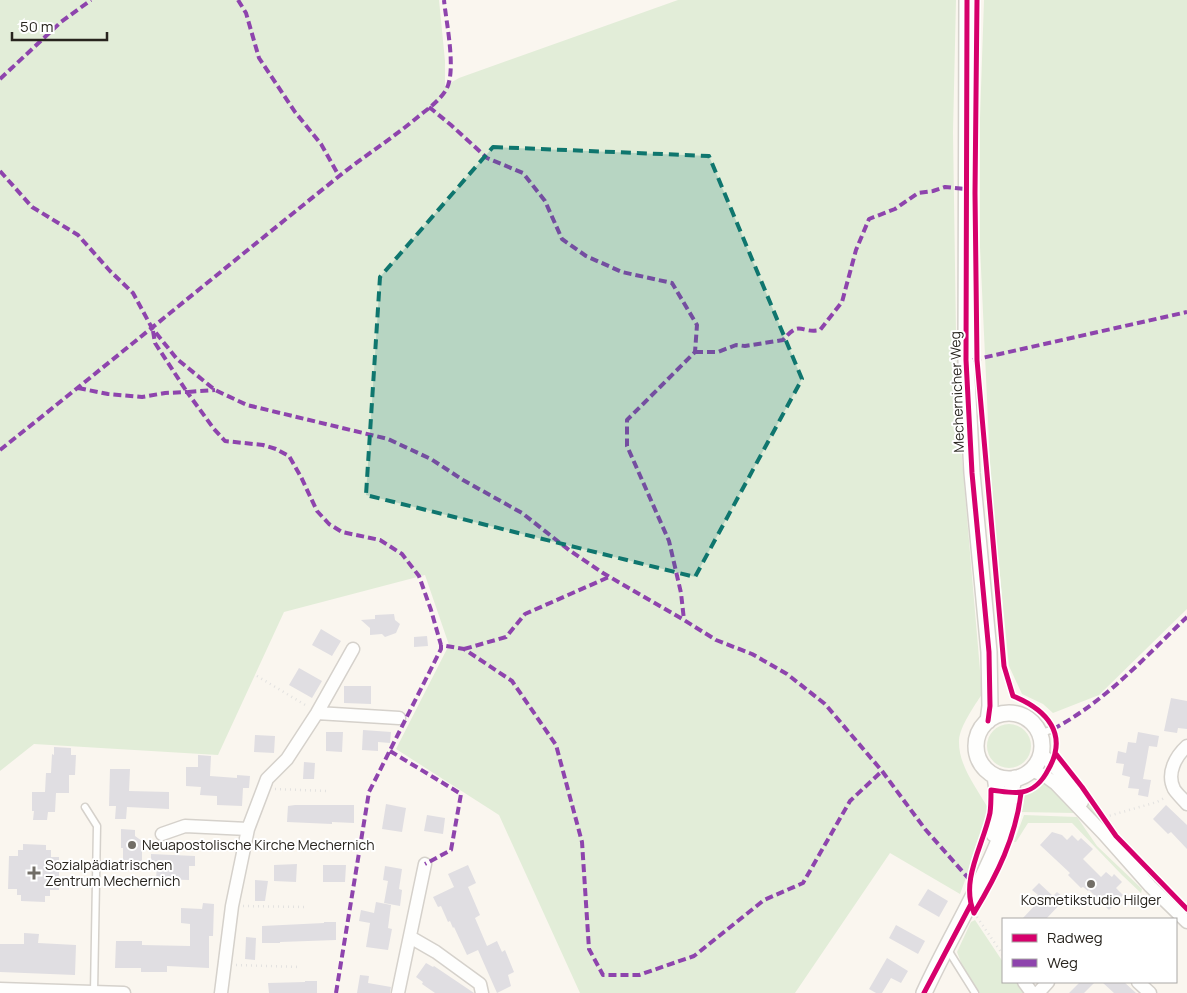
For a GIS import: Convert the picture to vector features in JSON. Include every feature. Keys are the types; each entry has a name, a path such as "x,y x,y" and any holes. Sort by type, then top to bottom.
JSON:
{"street":[{"name":"Mechernicher Weg","path":"967,0 966,360 972,473 989,652 990,706 988,721"},
{"path":"221,993 232,906 248,829 267,779 287,758 317,713 353,649"},
{"name":"Mechernicher Weg","path":"989,652 1000,698 1010,713"},
{"path":"317,713 399,718"},
{"path":"1010,713 1022,716 1046,732 1038,762 1024,775 1005,779 995,776 986,769 980,761 976,750 981,729 988,721 998,715 1010,713"},
{"path":"1187,746 1172,766 1173,786 1187,804"},
{"path":"1041,753 1066,779 1103,833"},
{"path":"1031,770 1045,776 1056,784 1150,886 1187,922"},
{"path":"993,855 997,790 995,776"},
{"path":"924,993 971,904 993,855 1005,821 1009,792 1015,778"},
{"path":"162,834 185,826 248,829"},
{"path":"398,993 425,864"},
{"path":"410,937 436,952 480,984 482,993"},
{"path":"1038,993 1047,983"},
{"path":"1139,983 1150,993"},
{"path":"0,989 124,993"}],"lane":[{"path":"85,807 97,826 94,992"},
{"path":"947,948 975,993"}],"path":[{"path":"257,676 317,713"},
{"path":"264,788 327,791"},
{"path":"1103,817 1157,802 1175,791"},
{"path":"244,848 315,850"},
{"path":"232,906 306,907"},
{"path":"974,913 1002,954"},
{"path":"224,965 300,966"}],"highlighted area":[{"path":"493,147 709,156 802,379 695,577 366,495 380,277"}],"green space":[{"path":"0,0 439,0 445,61 445,86 459,78 678,0 956,0 953,132 957,399 982,694 965,722 960,734 959,749 973,784 988,808 981,837 960,894 890,853 795,993 580,993 499,815 396,749 449,645 425,575 284,612 218,755 34,744 0,771"},
{"path":"984,0 1187,0 1187,609 1099,695 1053,713 1043,704 1022,694 1009,666 991,486 980,247 980,118"},
{"path":"1009,724 1021,728 1027,734 1031,746 1027,758 1021,764 1009,768 997,764 991,758 987,746 991,734 997,728"},
{"path":"1058,762 1073,777 1118,840 1187,909 1187,915 1165,894 1091,812"},
{"path":"1046,781 1052,785 1075,813 1020,812 1024,794"},
{"path":"1024,815 1077,817 1097,846 1142,889 1141,893 1072,823 1028,823 1016,842 1014,842"},
{"path":"975,920 1002,960 1002,983 1018,983 1024,993 978,993 963,968 957,952 971,922"}],"building":[{"path":"394,614 395,620 400,624 396,633 385,637 382,634 370,635 370,628 361,620 375,619 375,615"},
{"path":"321,629 341,641 332,656 312,645"},
{"path":"427,636 428,646 414,647 414,637"},
{"path":"299,668 322,681 312,698 289,685"},
{"path":"344,686 371,686 371,704 344,703"},
{"path":"1171,698 1187,701 1187,729 1178,728 1177,733 1164,731"},
{"path":"363,730 391,732 390,743 378,742 378,751 362,750"},
{"path":"326,732 343,732 342,752 326,751"},
{"path":"1138,732 1159,736 1157,747 1149,746 1143,779 1151,780 1148,797 1138,795 1139,789 1128,788 1130,777 1122,775 1124,764 1116,763 1118,751 1126,753 1128,742 1136,743"},
{"path":"255,735 275,736 274,753 254,752"},
{"path":"54,747 71,748 71,755 76,755 75,775 69,775 69,793 56,793 55,812 48,812 47,820 33,820 32,792 45,792 46,773 51,773"},
{"path":"198,755 211,756 210,776 237,778 237,775 250,776 249,788 243,788 242,806 217,805 217,796 200,795 201,787 186,786 186,767 198,767"},
{"path":"304,762 315,763 314,779 303,779"},
{"path":"110,769 130,769 129,791 169,792 169,809 127,807 126,819 115,819 116,806 109,806"},
{"path":"386,804 406,808 402,832 382,829"},
{"path":"354,805 354,823 287,822 288,806"},
{"path":"1166,805 1187,825 1187,849 1171,832 1168,834 1153,819"},
{"path":"427,815 445,818 443,834 424,831"},
{"name":"Neuapostolische Kirche Mechernich","path":"121,829 135,830 135,836 142,841 142,861 123,860"},
{"path":"1052,832 1062,835 1067,840 1072,835 1078,841 1081,838 1093,849 1083,859 1101,877 1106,872 1112,877 1114,874 1122,882 1116,888 1123,895 1109,910 1089,890 1081,888 1068,875 1070,873 1040,845"},
{"name":"Sozialpädiatrischen Zentrum Mechernich","path":"23,844 46,845 46,850 51,850 51,857 59,857 59,890 50,890 50,896 45,896 45,902 21,901 21,895 17,895 17,889 8,889 9,856 18,856 18,850 23,850"},
{"path":"151,854 195,856 195,866 189,866 189,880 156,879 157,865 151,865"},
{"path":"297,864 296,882 274,881 274,865"},
{"path":"323,865 346,865 345,882 323,882"},
{"path":"468,865 476,883 468,887 480,915 475,918 487,946 497,941 502,952 505,950 514,972 508,975 511,986 497,993 478,950 467,955 454,927 450,921 448,922 441,906 438,907 433,897 454,887 448,874"},
{"path":"385,866 402,869 399,889 402,890 400,906 384,903 388,881 383,880"},
{"path":"255,880 268,881 265,901 255,901"},
{"path":"1039,883 1053,896 1057,892 1065,899 1047,918 1023,918 1039,901 1035,898 1038,895 1032,890"},
{"path":"928,889 948,901 939,917 918,905"},
{"path":"376,902 391,905 388,928 392,929 388,950 366,947 370,923 359,921 361,910 374,913"},
{"path":"203,903 214,904 213,936 209,936 209,968 167,966 167,972 141,972 141,968 115,968 116,941 142,941 142,945 190,946 190,924 181,923 181,908 202,909"},
{"path":"336,922 336,940 262,943 262,926"},
{"path":"896,925 925,941 918,954 889,938"},
{"path":"24,933 39,934 38,943 76,945 75,975 0,972 0,944 24,944"},
{"path":"246,937 256,938 255,960 245,959"},
{"path":"887,958 908,971 901,983 891,978 882,993 876,993 869,989"},
{"path":"426,963 434,966 474,993 435,993 416,977"},
{"path":"360,975 369,976 368,983 391,987 390,993 357,993"},
{"path":"317,981 317,993 269,993 268,983"},
{"path":"1079,983 1094,983 1084,993 1069,993"},
{"path":"1103,983 1125,983 1136,993 1114,993"}],"marked path":[{"path":"0,79 61,22 91,0"},
{"path":"238,0 246,13 259,58 295,112 321,144 339,176"},
{"path":"0,450 338,177 437,101 446,90 451,71 444,0"},
{"path":"429,107 487,158 523,173 545,201 562,239 586,256 622,272 672,283 697,325 695,352 627,420 627,446 669,541 681,593 684,620"},
{"path":"0,171 32,207 78,235 110,271 133,293 152,328 177,359 215,390 247,405 388,439 431,459 463,480 522,513 569,550 603,573 716,640 752,654 787,674 825,704 882,771 925,829 969,879"},
{"path":"695,352 718,352 736,345 745,346 783,340 797,329 820,330 842,302 856,250 869,219 895,209 918,193 945,187 965,189"},
{"path":"973,360 1187,312"},
{"path":"153,331 155,343 187,392 215,390"},
{"path":"78,388 108,394 142,397 187,392 225,441 263,445 289,456 317,511 329,524 342,532 380,540 402,554 419,576 441,645 464,649 512,681 556,745 582,842 589,949 603,975 639,975 694,956 764,900 803,883 850,801 882,771"},
{"path":"464,649 506,637 525,614 609,577"},
{"path":"1053,729 1090,706 1124,678 1187,617"},
{"path":"336,993 369,792 441,649 441,645"},
{"path":"390,751 461,794 451,850 425,864"}],"cycle path":[{"path":"967,0 966,360 972,473 989,652 990,706 988,721"},
{"path":"974,913 970,901 971,876 990,813 991,790 1018,793 1034,787 1041,781 1048,770 1054,757 1056,745 1055,734 1045,716 1036,708 1013,696 1004,666 977,360 975,193 977,0"},
{"path":"1056,754 1116,836 1187,909"},
{"path":"974,913 990,884 1010,840 1021,793"},
{"path":"924,993 971,904"}],"place":[{"name":"Neuapostolische Kirche Mechernich","path":"132,845"},
{"name":"Sozialpädiatrischen Zentrum Mechernich","path":"34,873"},
{"name":"Kosmetikstudio Hilger","path":"1091,884"}]}
